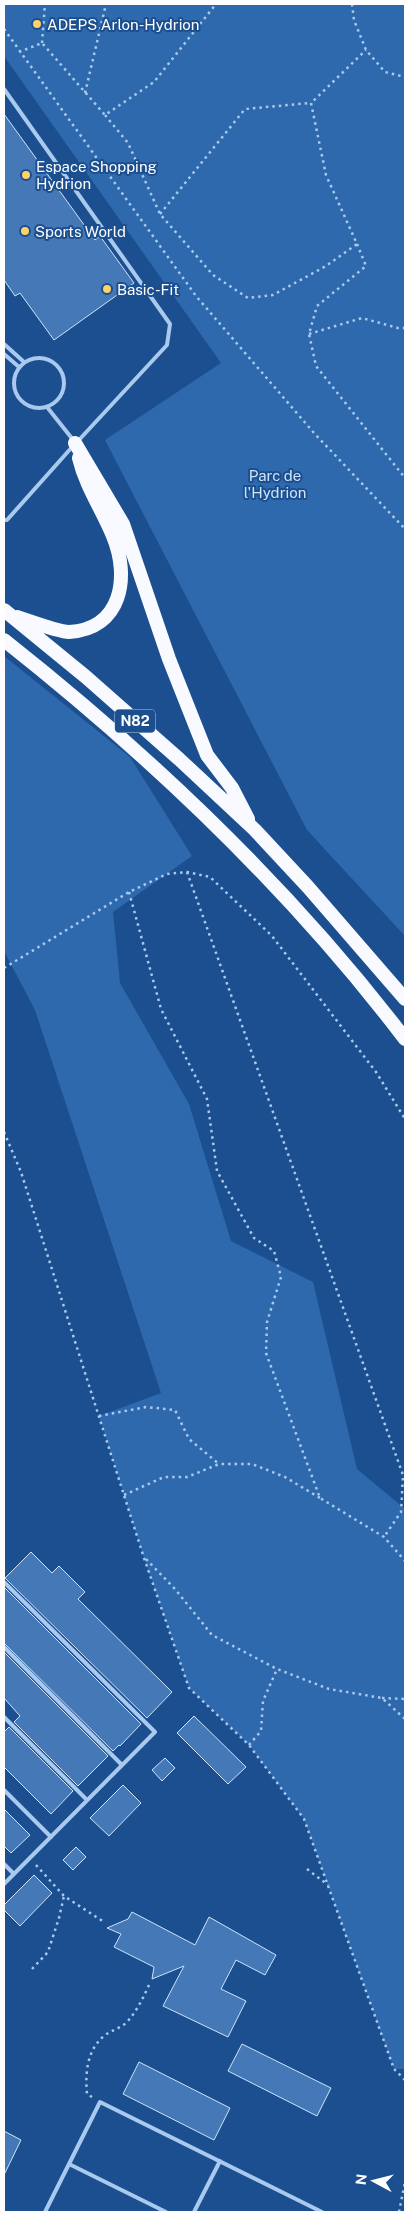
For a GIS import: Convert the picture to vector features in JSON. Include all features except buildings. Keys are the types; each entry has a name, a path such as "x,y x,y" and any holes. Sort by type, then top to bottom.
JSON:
{"highway":[{"path":"8,613 67,632 91,628 110,615 120,592 120,566 114,537 85,480 76,443"},
{"path":"76,443 123,524 169,659 207,755 232,788 255,830"},
{"name":"N82","path":"8,613 86,677 255,830 308,886 405,999"},
{"name":"N82","path":"4,640 75,697 165,776 244,855 335,953 405,1038"}],"lane":[{"path":"4,89 170,324 167,345 7,520 4,520"},
{"path":"4,344 24,362"},
{"path":"4,354 19,367"},
{"path":"40,357 49,359 60,368 64,383 63,390 54,403 47,406 33,407 20,400 16,394 14,380 19,367 24,362 40,357"},
{"path":"47,406 76,443"},
{"path":"4,1582 154,1732 4,1884"},
{"path":"4,1647 122,1765"},
{"path":"4,1717 88,1800"},
{"path":"4,1790 51,1837"},
{"path":"4,1864 14,1874"},
{"path":"45,2212 100,2102 322,2212"},
{"path":"194,2212 220,2161"},
{"path":"69,2164 166,2212"}],"path":[{"path":"45,4 42,43 128,143 160,214 213,275 248,298 273,295 326,266 357,244"},
{"path":"85,93 106,4"},
{"path":"105,115 154,82 216,4"},
{"path":"352,4 354,20 366,50 385,72 405,77"},
{"path":"4,29 196,296 314,433 405,529"},
{"path":"20,52 42,43"},
{"path":"160,214 244,109 311,102 366,50"},
{"path":"311,102 326,174 366,266 317,306 310,334 316,366 405,478"},
{"path":"310,334 362,318 398,328 405,328"},
{"path":"187,872 403,1475 401,1512 384,1537"},
{"path":"4,968 129,892 167,874 187,872 210,877 272,936 376,1072 405,1119"},
{"path":"129,892 161,1009 207,1100 217,1171 254,1238 274,1251 281,1277 267,1322 266,1353 320,1498"},
{"path":"4,1132 21,1172 144,1558 189,1688 249,1745 304,1819 330,1886 394,2069 405,2080"},
{"path":"99,1416 146,1407 175,1410 189,1439 219,1464"},
{"path":"124,1495 164,1477 187,1478 219,1464 252,1464 285,1476 384,1537 405,1561"},
{"path":"144,1558 175,1589 212,1635 277,1669 329,1689 382,1698 405,1699"},
{"path":"249,1745 261,1731 263,1701 277,1669"},
{"path":"382,1698 405,1719"},
{"path":"30,1857 48,1880 64,1896 104,1922"},
{"path":"306,1869 330,1886"},
{"path":"32,1969 48,1952 64,1896"},
{"path":"100,2102 87,2094 86,2068 92,2051 104,2035 114,2032 126,2023 138,2008 149,1985"},
{"path":"399,2212 405,2182"}],"green space":[{"name":"Parc de l'Hydrion","path":"4,4 405,4 405,936 307,830 105,440 221,363 4,56"},
{"path":"4,656 130,757 192,856 113,912 120,983 189,1104 231,1241 313,1282 357,1469 405,1509 405,2069 394,2069 304,1819 249,1745 189,1688 144,1558 99,1416 161,1393 35,1010 4,951"}],"place":[{"name":"ADEPS Arlon-Hydrion","path":"37,24"},
{"name":"Espace Shopping Hydrion","path":"26,175"},
{"name":"Sports World","path":"25,231"},
{"name":"Basic-Fit","path":"107,289"}]}
